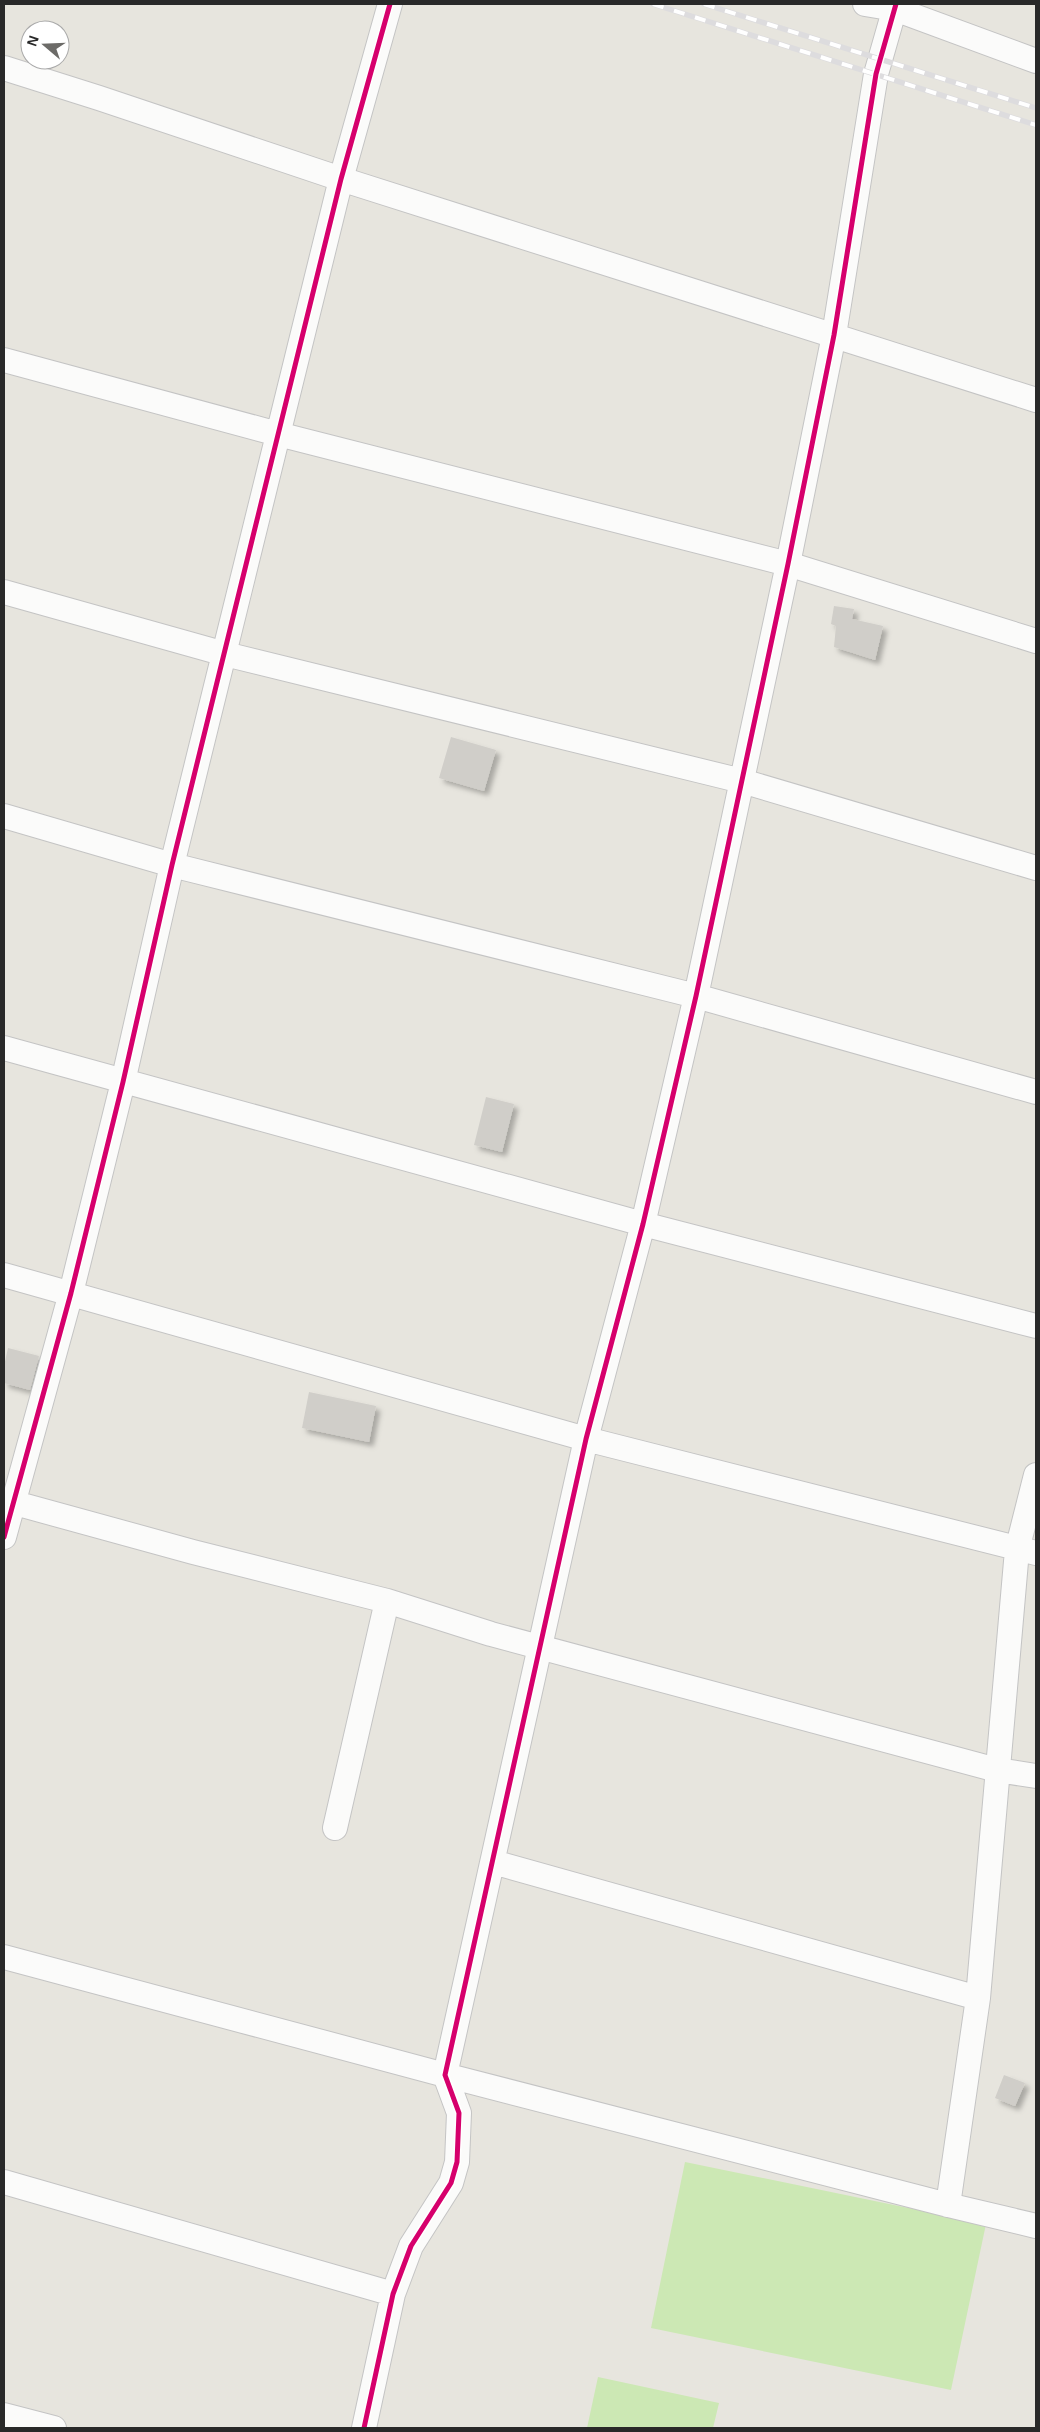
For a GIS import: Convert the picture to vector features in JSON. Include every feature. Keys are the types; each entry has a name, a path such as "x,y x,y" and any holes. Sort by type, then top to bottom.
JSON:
{"street":[{"path":"4,1537 8,1501 71,1293 123,1082 172,865 278,434 342,180 390,4"},
{"path":"864,4 896,7 1036,61"},
{"path":"364,2428 393,2294 410,2246 451,2183 457,2162 459,2113 445,2074 586,1439 643,1224 696,996 788,564 834,335 876,74 896,7"},
{"path":"4,68 342,180 1036,400"},
{"path":"4,360 278,434 788,564 1036,641"},
{"path":"4,592 225,654 742,781 1036,868"},
{"path":"4,816 172,865 696,996 1036,1092"},
{"path":"4,1048 643,1224 1036,1326"},
{"path":"4,1275 586,1439 1027,1551"},
{"path":"948,2205 978,1998 996,1770 1036,1475"},
{"path":"8,1501 193,1552 386,1601 491,1634 996,1770 1036,1776"},
{"path":"335,1828 386,1601"},
{"path":"492,1862 978,1998"},
{"path":"4,1957 445,2074 948,2205 1036,2226"},
{"path":"4,2182 393,2294"},
{"path":"4,2415 54,2428"}],"green space":[{"path":"685,2162 986,2224 951,2390 651,2328"},
{"path":"598,2377 719,2403 713,2428 587,2428"}],"building":[{"path":"834,606 854,609 852,619 883,626 875,660 834,647 836,626 831,624"},
{"path":"451,737 496,750 484,791 439,778"},
{"path":"486,1097 514,1104 502,1152 474,1145"},
{"path":"8,1348 39,1356 30,1390 4,1383 4,1366"},
{"path":"309,1392 376,1406 369,1442 302,1428"},
{"path":"1004,2075 1025,2083 1015,2106 995,2098"}],"railway":[{"path":"653,4 1036,125"},
{"path":"704,4 1036,108"}],"cycle path":[{"path":"4,1537 71,1293 123,1082 172,865 341,179 390,4"},
{"path":"364,2428 393,2294 411,2246 451,2183 457,2162 459,2113 445,2075 586,1439 643,1224 696,996 788,564 834,335 876,74 896,4"}]}
